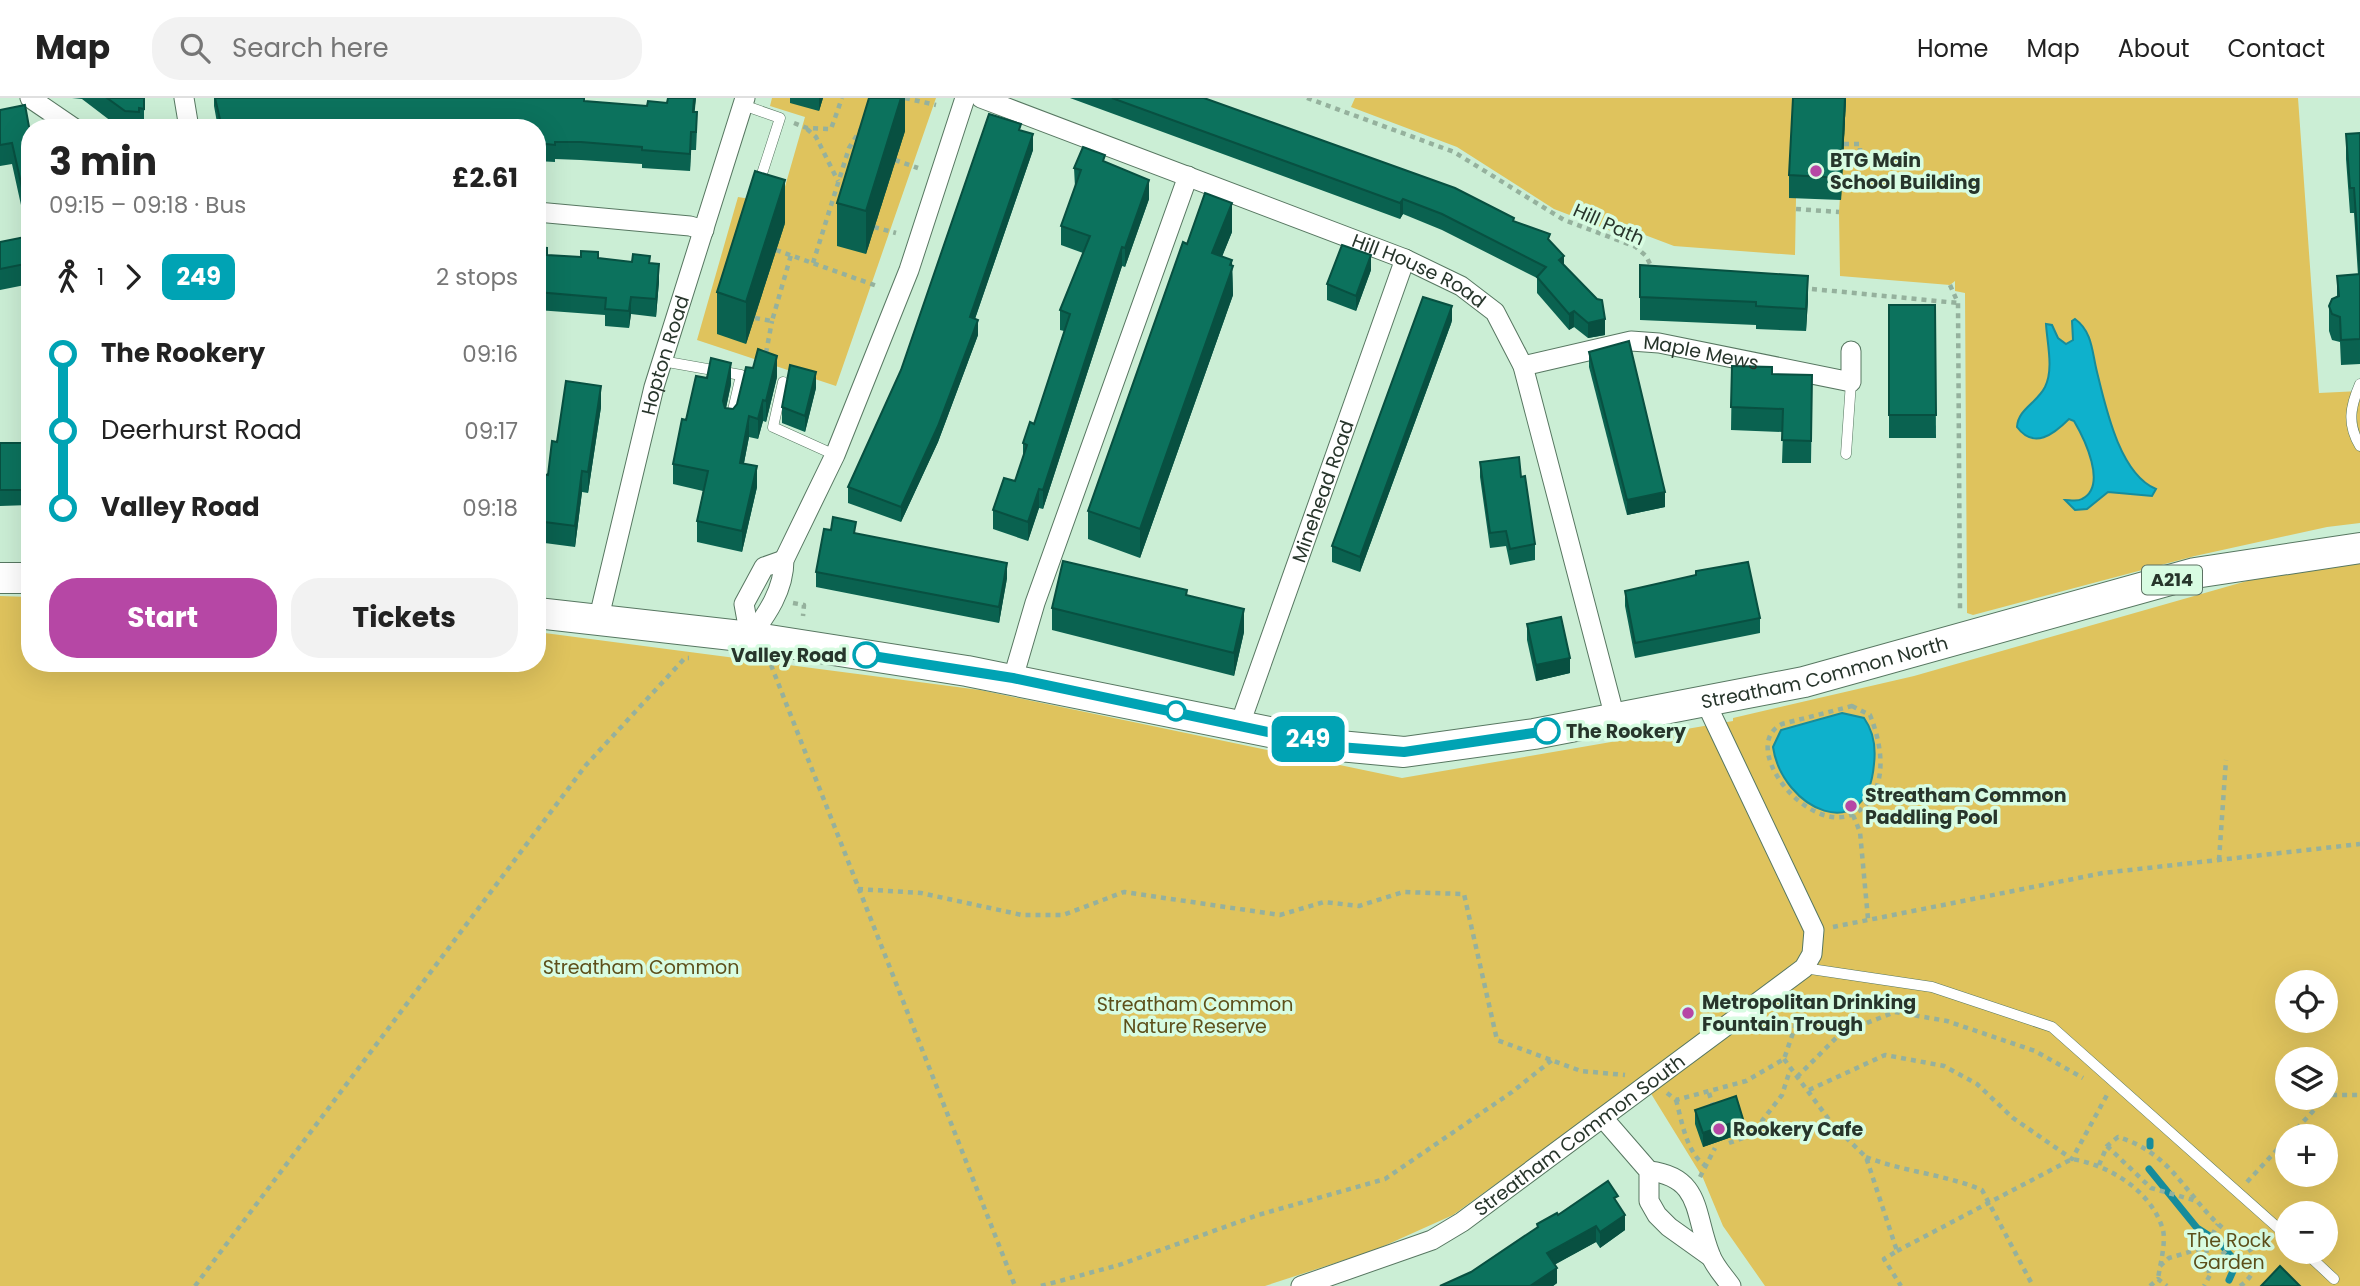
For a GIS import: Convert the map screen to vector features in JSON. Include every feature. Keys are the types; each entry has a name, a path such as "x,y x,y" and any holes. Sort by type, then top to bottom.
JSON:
{"main road":[{"name":"Streatham Common North","path":"546,614 600,617 755,651 1013,678 1339,747 1404,752 1615,718 1804,682 2195,573 2360,548"},
{"path":"0,578 21,578"}],"street":[{"path":"30,98 61,119"},
{"path":"184,98 188,119"},
{"path":"755,651 784,575 784,560 835,455 909,270 965,98"},
{"name":"Hill House Road","path":"981,98 1405,259 1461,286 1495,312 1523,366 1615,718"},
{"name":"Hopton Road","path":"600,617 662,361 744,101"},
{"path":"1013,678 1035,603 1188,177"},
{"path":"546,213 690,226 704,230"},
{"name":"Minehead Road","path":"1240,724 1405,259"},
{"name":"Maple Mews","path":"1523,366 1631,341 1659,343 1851,382"},
{"path":"1851,351 1851,382"},
{"path":"755,651 744,604 764,567 784,560"},
{"path":"1705,701 1814,930 1812,954 1804,968"},
{"name":"Streatham Common South","path":"1301,1286 1432,1240 1462,1222 1804,968"},
{"path":"1603,1118 1649,1171 1649,1201 1657,1215 1668,1227 1711,1257"},
{"path":"1649,1171 1669,1173 1688,1187 1711,1257 1731,1286"}],"lane":[{"path":"744,101 780,118 756,194"},
{"path":"662,361 741,375 730,423"},
{"path":"782,382 773,427 835,455"},
{"path":"1846,454 1851,382"},
{"path":"2360,384 2350,408 2352,433 2360,446"},
{"path":"1804,968 1932,987 2052,1027 2275,1225"},
{"path":"2318,1264 2334,1279"}],"path":[{"path":"780,118 807,128 831,129 842,98"},
{"path":"905,98 936,105"},
{"name":"Hill Path","path":"1307,98 1454,152 1564,220 1636,247 1660,276"},
{"path":"813,263 849,148 868,118"},
{"path":"807,128 816,136 838,181"},
{"path":"1844,144 1860,144 1860,160"},
{"path":"895,160 918,168"},
{"path":"1796,209 1839,212"},
{"path":"874,227 895,233"},
{"path":"776,250 877,286"},
{"path":"766,353 791,255"},
{"path":"1950,285 1958,303 1960,609"},
{"path":"1794,288 1958,303"},
{"path":"755,318 772,321"},
{"path":"755,651 772,666 1015,1286"},
{"path":"195,1286 586,765 685,658 697,659"},
{"path":"1852,706 1870,715 1878,739 1878,781 1867,803 1853,815 1823,815 1797,800 1772,768 1767,755 1768,741 1775,727 1852,706"},
{"path":"2219,860 2226,760"},
{"path":"1853,815 1860,832 1868,919"},
{"path":"1814,930 2104,873 2360,844"},
{"path":"858,889 921,893 1022,915 1063,915 1124,892 1280,915 1324,902 1359,906 1403,892 1464,894 1497,1040 1581,1071 1635,1076"},
{"path":"1676,1100 1746,1081 1784,1059 1795,1027 1796,994"},
{"path":"1797,1077 1841,1032 1895,1012 1947,1021 2035,1051 2097,1086 2112,1081"},
{"path":"1809,1090 1885,1055 1944,1066 1977,1084 2013,1118 2072,1159 2099,1165 2130,1183 2151,1209 2163,1231 2158,1279 2150,1286"},
{"path":"1784,1059 1833,1125 1866,1157 1896,1169 1960,1180 1982,1190 2033,1286"},
{"path":"1041,1286 1119,1265 1258,1215 1384,1179 1512,1092 1552,1060"},
{"path":"1729,1143 1751,1135 1782,1095 1790,1070"},
{"path":"1901,1286 1884,1259 2072,1159 2112,1081"},
{"path":"1664,1090 1676,1100 1689,1142 1698,1160 1706,1166"},
{"path":"1709,1093 1717,1117"},
{"path":"2301,1124 2328,1095 2360,1095"},
{"path":"2099,1165 2107,1146 2118,1137 2141,1144 2170,1166 2218,1224 2253,1251 2255,1265 2251,1278 2240,1286"},
{"path":"2107,1146 2151,1188 2197,1201"},
{"path":"1697,1180 1715,1148"},
{"path":"2239,1192 2275,1152"},
{"path":"1866,1157 1897,1251"},
{"path":"2210,1274 2206,1262 2206,1247 2218,1224"},
{"path":"2204,1286 2221,1252 2231,1245 2243,1242"},
{"path":"2160,1266 2169,1258 2206,1247"},
{"path":"2158,1279 2167,1286"}],"green space":[{"path":"772,98 936,98 836,386 697,340 738,197 780,204 805,117 770,106"},
{"path":"1355,98 1794,98 1789,197 1796,198 1795,255 1674,246 1637,232 1632,239 1554,209 1457,147 1351,107"},
{"path":"1846,98 2298,98 2319,393 2360,391 2360,523 2327,527 2195,556 1973,615 1967,613 1965,293 1955,291 1955,281 1950,285 1840,276 1839,212"},
{"name":"Streatham Common","path":"2360,562 2360,1286 1765,1286 1723,1226 1703,1178 1642,1079 1453,1215 1375,1250 1265,1286 0,1286 0,596 21,597 21,672 546,672 546,633 980,690 1402,778 1733,721 1733,718 1914,676 2292,568"}],"water":[{"path":"2075,319 2089,336 2116,439 2133,470 2143,481 2156,489 2152,496 2108,492 2087,509 2075,510 2065,500 2080,500 2090,493 2094,473 2088,450 2074,421 2069,419 2057,430 2037,439 2030,438 2017,427 2021,415 2042,393 2048,380 2050,364 2046,324 2052,325 2058,338 2066,344 2073,340 2072,321"},
{"name":"Streatham Common Paddling Pool","path":"1842,713 1864,718 1872,734 1874,764 1868,790 1857,806 1841,812 1824,811 1807,802 1792,788 1780,769 1773,747 1781,730"}],"building":[{"path":"107,98 144,98 144,109 139,108 139,112 125,111"},
{"path":"215,98 584,98 584,101 647,106 648,101 667,103 668,98 694,98 693,112 697,112 696,132 691,132 690,154 581,142 546,144 546,119 220,119"},
{"path":"869,98 901,98 866,211 837,203"},
{"path":"1112,98 1204,98 1455,188 1514,218 1513,221 1550,234 1548,239 1564,256 1559,260 1597,299 1602,300 1605,319 1588,323 1574,311 1569,314 1537,277 1546,267 1442,214 1403,199 1400,203"},
{"name":"BTG Main School Building","path":"1793,98 1845,98 1841,178 1789,175"},
{"path":"25,105 28,119 21,119 21,183 12,143 0,145 0,110"},
{"path":"989,114 1021,124 1019,130 1033,134 970,317 978,320 938,426 901,507 848,487 901,370"},
{"path":"2360,133 2360,274 2354,188 2350,188 2346,134"},
{"path":"1083,147 1105,155 1103,161 1149,180 1125,248 1122,247 1043,490 1039,489 1028,522 993,510 1004,478 1015,481 1027,445 1023,443 1030,422 1034,424 1070,314 1060,310 1090,236 1061,226 1081,170 1074,168"},
{"path":"755,171 785,180 746,302 717,292"},
{"path":"1205,193 1232,203 1212,253 1232,260 1230,265 1233,266 1140,529 1088,511 1183,242 1187,244"},
{"path":"21,238 21,265 0,269 0,242"},
{"path":"1342,245 1371,255 1356,296 1327,284"},
{"path":"546,248 547,255 581,257 581,251 598,252 598,258 632,262 633,254 650,256 649,263 659,264 656,299 631,297 629,311 605,309 606,298 546,293"},
{"path":"1640,265 1808,276 1806,309 1756,306 1756,302 1640,297"},
{"path":"2360,274 2360,339 2341,340 2340,317 2332,314 2329,306 2332,299 2339,296 2337,276"},
{"path":"1423,297 1452,306 1360,557 1332,546"},
{"path":"1889,305 1935,305 1936,415 1889,415"},
{"path":"1629,341 1665,492 1627,500 1589,352"},
{"path":"758,349 777,356 766,401 763,400 758,419 749,416 740,463 757,466 742,531 697,521 708,471 673,464 682,419 686,420 696,376 707,378 711,358 731,363 723,401 725,408 733,409 737,404 746,367 753,368"},
{"path":"790,365 816,372 805,416 782,407"},
{"path":"1732,366 1772,367 1772,374 1812,375 1811,441 1782,440 1783,409 1731,407"},
{"path":"566,381 601,386 588,472 582,471 575,526 546,522 546,475 552,441 557,442"},
{"path":"0,443 21,443 21,490 0,490"},
{"path":"1519,457 1521,477 1525,476 1535,544 1510,549 1506,531 1490,533 1480,462"},
{"path":"833,517 856,522 854,533 1007,563 999,607 816,572 824,529 831,530"},
{"path":"1063,561 1187,590 1186,595 1244,609 1234,653 1052,608"},
{"path":"1748,562 1760,618 1635,643 1625,591 1696,575 1696,571"},
{"path":"1561,617 1570,658 1536,665 1527,624"},
{"path":"1736,1096 1743,1119 1703,1133 1695,1110"},
{"path":"1608,1181 1618,1196 1614,1198 1625,1215 1600,1232 1596,1226 1547,1253 1557,1268 1530,1286 1440,1286 1471,1272 1538,1227 1537,1224 1557,1213 1558,1215"},
{"path":"2280,1266 2300,1286 2261,1286"}],"waterway":[{"path":"2150,1141 2150,1146"},
{"path":"2149,1169 2197,1228 2219,1242 2231,1256 2233,1271 2229,1280"}],"bus line":[{"name":"249","path":"866,655 1013,678 1339,747 1404,752 1547,731"}],"place":[{"name":"BTG Main School Building","path":"1816,171"},
{"name":"Valley Road","path":"866,655"},
{"name":"The Rookery","path":"1547,731"},
{"name":"Streatham Common Paddling Pool","path":"1851,806"},
{"name":"Metropolitan Drinking Fountain Trough","path":"1688,1013"},
{"name":"Rookery Cafe","path":"1719,1129"}],"park label":[{"name":"Streatham Common Nature Reserve","path":"1195,1015"},
{"name":"The Rock Garden","path":"2229,1251"}]}
